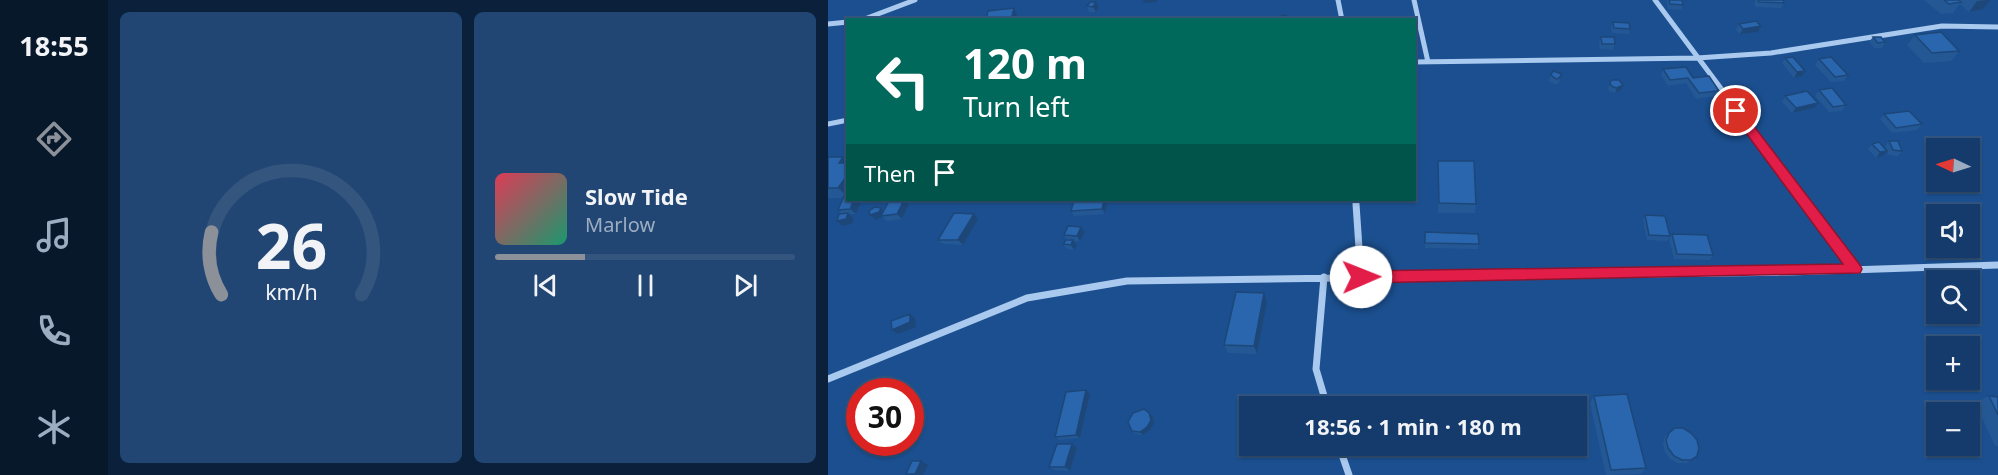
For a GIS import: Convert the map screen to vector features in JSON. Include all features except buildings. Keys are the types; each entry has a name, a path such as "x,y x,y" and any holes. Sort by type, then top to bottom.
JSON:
{"street":[{"path":"867,18 915,0"},
{"path":"1338,0 1342,18"},
{"path":"1414,0 1428,62"},
{"path":"1655,0 1855,269"},
{"path":"828,24 846,22"},
{"path":"1416,62 1697,58 1771,53 1942,27 1998,27"},
{"path":"828,124 846,120"},
{"path":"1356,201 1361,277"},
{"path":"828,379 1026,298 1127,281 1998,265"},
{"path":"1324,277 1316,369 1324,396"},
{"path":"1342,456 1349,475"}],"route":[{"path":"1361,277 1790,272 1855,269 1736,111"}]}
